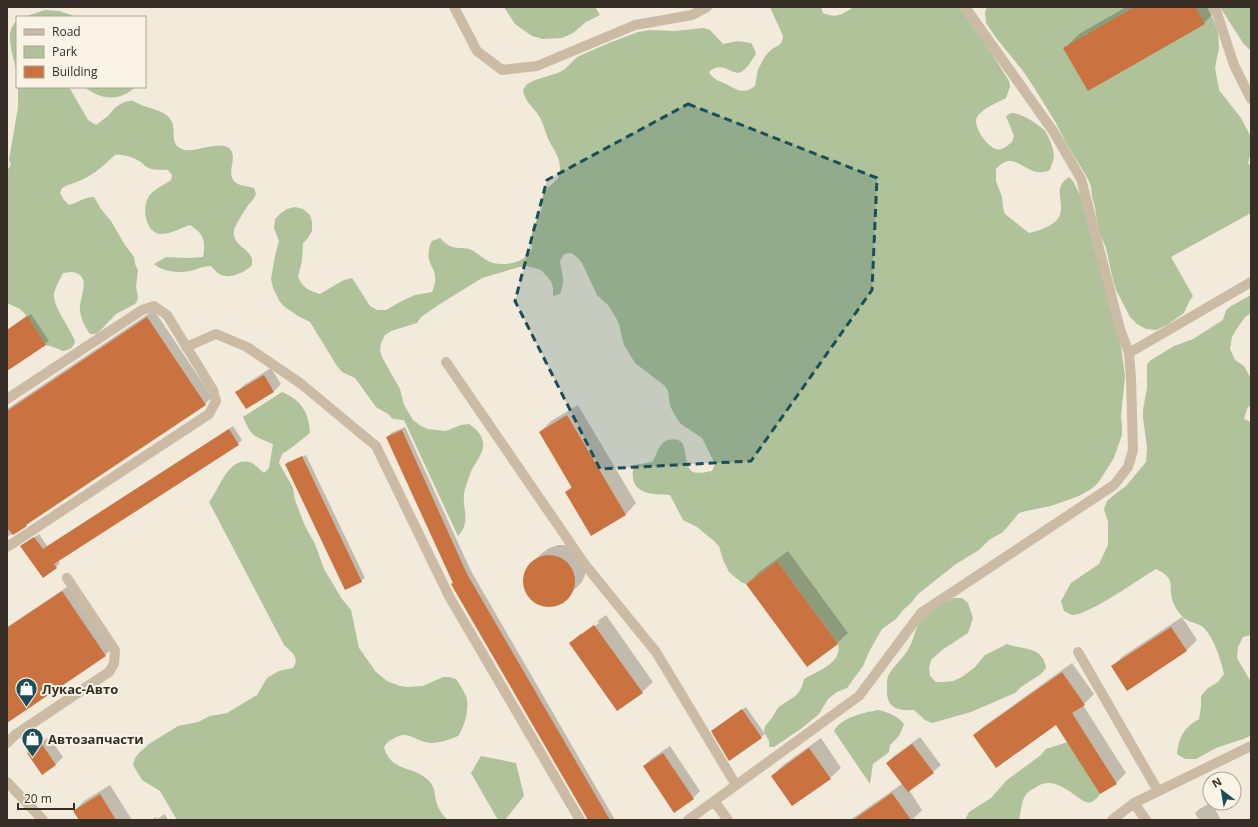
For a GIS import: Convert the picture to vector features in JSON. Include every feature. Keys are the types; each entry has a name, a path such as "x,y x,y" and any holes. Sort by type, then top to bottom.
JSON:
{"street":[{"path":"454,7 477,51 502,70 537,66 635,25 692,15 707,7"},
{"path":"688,820 858,696 921,613 1114,485 1128,467 1133,450 1129,353 1120,329 1081,179 1053,132 965,7"},
{"path":"1215,7 1234,65 1251,99"},
{"path":"1129,353 1251,282"},
{"path":"7,399 142,310 154,306 167,315 213,390 216,402 209,414 7,548"},
{"path":"186,348 216,334 246,347 300,383 376,446 450,598 580,820"},
{"path":"446,362 586,566 656,652 736,785"},
{"path":"7,743 15,735 109,672 114,664 115,650 67,578"},
{"path":"1078,652 1158,791"},
{"path":"1112,820 1134,803 1251,746"},
{"path":"7,782 42,820"},
{"path":"714,801 728,820"},
{"path":"1134,803 1146,820"}],"highlighted area":[{"path":"688,104 877,178 872,290 751,461 600,469 515,301 547,180"}],"green space":[{"path":"504,7 595,7 600,15 586,22 573,33 562,38 543,39 532,36 515,24"},
{"path":"770,7 821,7 823,13 836,16 843,14 854,7 959,7 991,52 1009,81 1010,87 1006,98 986,108 977,117 976,121 978,130 981,135 992,147 1002,149 1012,142 1014,136 1006,116 1011,113 1015,113 1029,119 1045,131 1051,142 1054,155 1050,170 1041,172 1034,171 1016,162 1010,161 1003,163 996,169 996,181 1002,197 1005,214 1029,233 1046,228 1057,220 1061,212 1061,186 1069,177 1073,181 1081,197 1120,340 1125,376 1121,416 1122,435 1114,458 1098,483 1079,496 1051,506 1019,513 1003,532 989,540 979,550 956,564 918,594 896,619 882,629 863,666 847,688 837,692 828,699 819,714 802,728 774,747 769,747 769,741 764,732 766,725 782,704 797,694 804,679 828,666 833,661 839,651 838,644 777,561 746,584 741,582 729,572 723,560 719,546 697,527 683,520 670,495 648,493 637,487 634,482 634,465 652,462 661,445 668,440 676,439 681,441 685,451 687,463 693,472 700,473 712,471 715,464 702,438 681,424 677,419 670,406 668,391 665,386 635,363 624,345 616,318 608,305 597,295 582,263 577,257 571,253 564,254 560,261 563,281 560,294 553,296 551,281 541,270 527,266 519,267 482,278 421,317 417,323 391,331 385,335 381,343 380,351 383,359 400,389 404,405 413,420 428,429 446,431 461,425 469,424 480,434 483,447 469,476 465,489 465,524 458,536 404,420 393,419 388,414 376,407 355,378 342,372 310,322 298,316 280,302 273,288 271,279 279,241 274,228 275,219 287,209 295,207 303,209 310,215 312,222 312,231 303,243 302,261 298,277 304,287 320,294 344,280 352,278 370,306 377,310 386,310 415,295 432,292 435,279 429,259 429,250 432,241 440,238 454,248 466,248 493,263 509,264 519,261 531,251 534,226 542,208 544,193 557,180 560,173 558,157 549,141 541,119 527,101 524,94 523,90 527,84 558,73 565,69 577,57 638,32 650,30 675,31 704,28 710,30 723,44 738,41 751,43 756,54 744,70 736,73 719,67 714,68 709,72 715,79 735,89 745,91 755,86 758,69 766,55 780,44 782,40 783,36"},
{"path":"987,7 1207,7 1218,32 1219,48 1215,68 1219,90 1241,118 1251,137 1251,152 1248,163 1251,167 1251,213 1171,257 1193,296 1184,313 1167,325 1156,330 1146,329 1137,324 1130,317 1116,290 1106,248 1098,229 1091,186 1087,177 1035,89 986,23 985,12"},
{"path":"1220,7 1251,7 1251,51 1243,43"},
{"path":"45,10 59,11 74,16 27,16"},
{"path":"16,22 16,68 10,39 10,32"},
{"path":"18,88 70,88 88,120 96,125 118,106 126,102 133,101 161,112 169,117 173,126 175,142 180,148 190,150 221,146 230,149 233,157 231,173 234,181 243,186 254,188 256,194 240,218 234,231 234,236 238,243 250,255 252,265 242,272 225,276 221,275 211,266 190,271 176,272 162,269 154,264 166,257 203,257 203,238 190,225 165,234 156,233 152,230 146,219 145,207 147,201 149,196 154,191 171,180 172,175 168,170 156,170 146,167 134,158 123,155 115,155 89,176 62,188 60,193 69,205 94,197 134,257 138,270 136,287 138,297 137,301 135,304 116,314 98,333 90,334 86,329 80,311 84,284 83,280 81,276 74,272 63,273 55,290 54,298 58,310 75,341 71,348 63,351 46,345 25,314 20,309 7,303 7,171 11,164 9,160 18,107"},
{"path":"86,88 134,88 123,95 110,98 97,95"},
{"path":"1251,295 1251,313 1245,317 1236,330 1232,337 1230,349 1235,360 1244,366 1251,379 1251,404 1247,409 1244,419 1251,422 1251,635 1243,637 1238,647 1237,658 1251,682 1251,735 1216,748 1196,759 1185,759 1177,754 1181,737 1186,729 1199,719 1201,696 1208,688 1218,682 1224,674 1217,650 1208,632 1202,626 1185,619 1176,608 1172,598 1170,580 1156,569 1127,588 1089,610 1079,614 1072,615 1064,611 1061,601 1071,583 1099,564 1108,545 1108,522 1104,509 1107,501 1126,486 1146,462 1147,447 1143,410 1147,388 1147,364 1174,346 1193,339 1223,320 1226,310"},
{"path":"282,392 289,395 303,408 308,419 310,433 282,454 279,463 293,488 295,500 305,526 315,544 324,569 342,599 351,610 359,648 376,672 387,681 400,686 408,687 423,686 443,677 449,677 456,679 466,696 466,716 463,727 458,736 442,742 429,743 402,735 387,743 384,747 387,755 397,765 423,776 429,781 434,789 439,808 448,820 177,820 160,791 142,780 133,765 135,758 149,744 178,726 198,722 210,716 227,713 257,695 267,678 279,671 293,668 295,664 296,661 294,655 284,645 209,502 226,474 237,463 252,463 264,473 269,468 273,444 254,435 249,430 243,417"},
{"path":"954,598 962,598 968,603 973,618 968,633 942,650 931,660 929,668 930,676 936,682 953,681 962,677 975,667 985,655 1007,644 1037,652 1044,661 1046,668 1041,674 1021,687 1015,693 971,712 932,723 925,720 914,710 898,709 891,704 887,695 887,678 908,650 922,619 928,613"},
{"path":"878,710 892,715 904,724 899,736 890,745 889,752 873,764 870,784 834,731 847,719"},
{"path":"1068,742 1100,794 1096,799 1086,802 1060,786 1047,783 1038,786 1026,794 1019,820 965,820 969,812 991,798 1007,780 1041,755 1046,749"},
{"path":"481,756 516,763 524,796 505,820 498,820 471,773"}],"building":[{"path":"1135,7 1195,7 1205,24 1088,91 1063,48"},
{"path":"27,316 46,345 7,371 7,330"},
{"path":"147,317 206,405 13,535 7,528 7,411"},
{"path":"264,375 274,392 246,409 235,392"},
{"path":"567,415 626,515 591,536 565,492 572,488 539,432"},
{"path":"229,429 239,445 54,564 57,568 43,578 20,546 34,537 43,549"},
{"path":"402,430 467,574 610,820 588,820 451,584 453,583 386,437"},
{"path":"302,456 362,582 345,590 285,464"},
{"path":"549,555 559,557 567,563 573,571 575,581 573,591 567,599 559,605 549,607 539,605 531,599 525,591 523,581 525,571 531,563 539,557"},
{"path":"777,561 838,644 807,667 746,584"},
{"path":"62,591 106,656 7,723 7,628"},
{"path":"594,625 643,693 617,711 569,643"},
{"path":"1171,627 1187,651 1127,691 1111,666"},
{"path":"1062,672 1085,705 1072,713 1117,784 1100,794 1056,725 996,768 973,735"},
{"path":"742,709 762,738 729,761 711,731"},
{"path":"41,743 56,765 42,775 27,753"},
{"path":"912,744 934,773 908,792 886,763"},
{"path":"809,748 831,779 792,806 771,776"},
{"path":"663,753 694,799 674,813 643,766"},
{"path":"892,793 911,820 853,820"},
{"path":"100,794 116,820 79,820 73,811"}],"place":[{"name":"Лукас-Авто","path":"27,708"},
{"name":"Автозапчасти","path":"32,758"}]}
